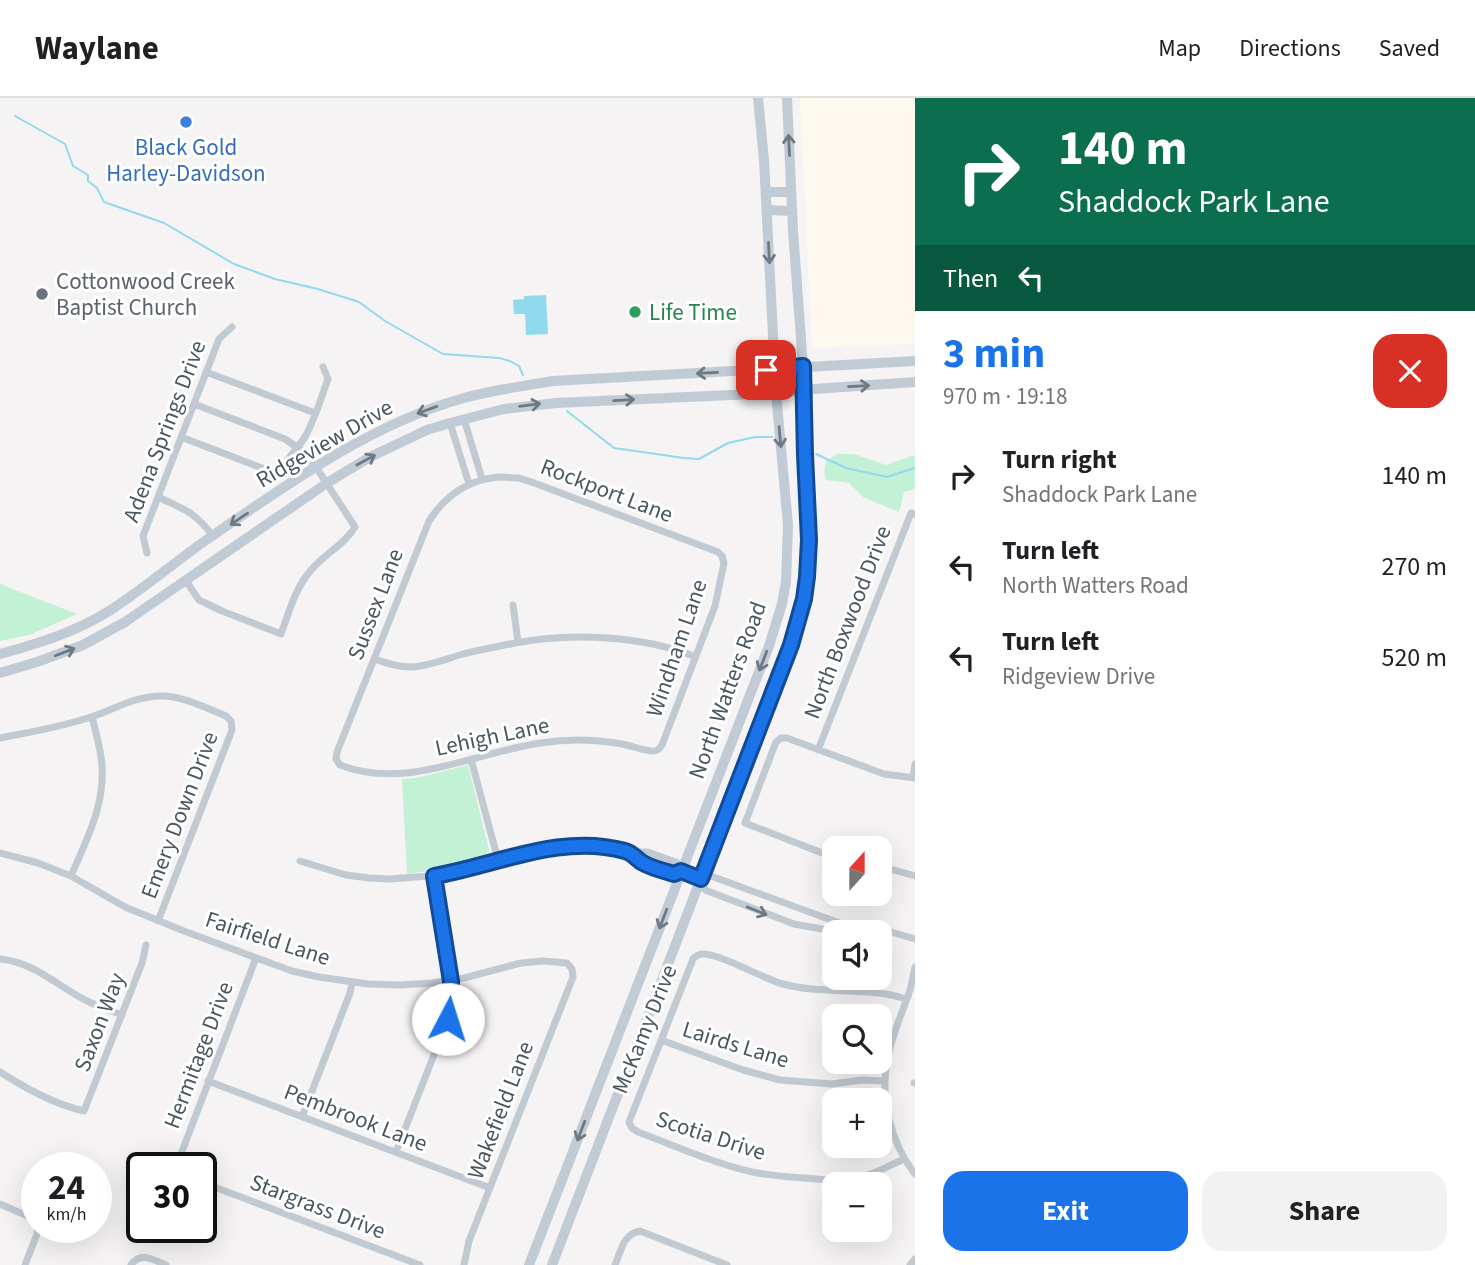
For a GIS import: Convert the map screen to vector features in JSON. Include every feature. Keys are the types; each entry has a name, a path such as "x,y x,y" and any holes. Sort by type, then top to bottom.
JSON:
{"main road":[{"name":"North Watters Road","path":"529,1265 769,646 782,604 786,582 788,525 776,393 766,192 758,98"},
{"name":"North Watters Road","path":"552,1265 791,645 804,599 809,540 803,366 787,98"},
{"path":"766,192 791,192"},
{"path":"767,210 792,211"},
{"name":"Ridgeview Drive","path":"0,654 87,624 316,467 391,424 464,398 553,381 915,361"},
{"path":"553,381 556,403"},
{"name":"Ridgeview Drive","path":"0,673 83,645 125,622 327,483 370,457 427,430 505,409 556,403 776,393 915,382"},
{"path":"450,423 450,412 464,398"},
{"path":"681,871 701,879"}],"street":[{"name":"Adena Springs Drive","path":"147,552 143,536 219,339 232,327"},
{"path":"181,438 270,471 282,469 304,439 315,413 328,379 323,367"},
{"path":"206,372 315,413"},
{"path":"186,581 199,600 281,634 298,590 311,570 350,536 355,527 316,467 297,447 285,439 194,404"},
{"path":"464,419 475,481"},
{"path":"450,423 475,481"},
{"name":"Rockport Lane","path":"475,481 506,477 527,480 718,552 722,556"},
{"name":"Sussex Lane","path":"337,761 337,752 429,521 444,500 475,481"},
{"path":"158,497 188,511 202,521 213,536"},
{"name":"North Boxwood Drive","path":"818,750 911,513 915,514"},
{"name":"Windham Lane","path":"658,750 662,746 718,594 724,563 722,556"},
{"path":"513,605 518,642"},
{"path":"374,659 399,666 423,666 518,642 595,638 649,645 696,657"},
{"name":"Emery Down Drive","path":"92,717 134,700 163,696 193,703 226,716 232,722 232,730 158,921"},
{"path":"0,738 92,717 102,757 101,796 71,876"},
{"path":"822,853 745,823 776,742 780,738 787,738 884,774 914,778 915,764"},
{"name":"Lehigh Lane","path":"337,761 343,766 393,774 419,772 537,743 574,740 658,750"},
{"path":"471,759 498,860"},
{"path":"299,861 327,870 369,878 411,878 434,876 562,846 596,846 629,852 648,852 678,863 681,871 674,874 642,863 629,852"},
{"name":"Fairfield Lane","path":"0,853 38,863 71,876 125,907 158,921 304,974 352,983 400,985 451,981 532,961 566,963 572,969"},
{"path":"892,870 915,876"},
{"path":"396,1152 448,1019 451,1003 451,981 434,876"},
{"path":"822,929 794,925 705,890 701,879 711,876 831,920"},
{"path":"892,932 915,939"},
{"name":"Saxon Way","path":"0,1072 48,1099 84,1111 142,963 146,945"},
{"name":"McKamy Drive","path":"630,1125 630,1118 693,959 699,955 712,956 783,984 908,995"},
{"name":"Hermitage Drive","path":"182,1152 256,958"},
{"path":"0,959 22,963 86,1000 121,1014"},
{"path":"915,967 890,1045 885,1081 889,1116 904,1158 915,1174"},
{"name":"Wakefield Lane","path":"464,1265 469,1241 573,977 572,969"},
{"path":"302,1117 352,983"},
{"path":"908,995 915,984"},
{"name":"Lairds Lane","path":"661,1040 743,1070 780,1080 832,1084 862,1080 885,1081"},
{"name":"Pembrook Lane","path":"208,1082 490,1188"},
{"name":"Scotia Drive","path":"630,1125 638,1132 715,1161 768,1174 854,1180 904,1158"},
{"name":"Stargrass Drive","path":"217,1188 420,1265"},
{"path":"0,1204 21,1213"},
{"path":"615,1265 625,1240 633,1232 644,1232 727,1265"},
{"path":"25,1265 34,1243"},
{"path":"131,1265 137,1258 147,1258 166,1265"},
{"path":"910,1265 915,1259"}],"shaded area":[{"path":"800,98 915,98 915,344 812,348"}],"green space":[{"path":"837,454 854,454 886,465 915,455 915,489 904,492 899,512 863,497 849,483 826,480 826,461"},
{"path":"0,584 77,614 32,634 0,641"},
{"path":"468,765 489,850 483,859 407,874 402,779"}],"water":[{"path":"546,295 548,334 526,335 525,314 514,314 513,300 524,299 524,296"}],"waterway":[{"path":"15,116 65,144 73,166 88,175 88,181 97,188 104,202 164,223 234,264 275,279 359,302 385,321 443,354 499,358 519,366 523,375"},
{"path":"567,411 614,448 684,458 699,459 728,443 755,437 772,437"},
{"path":"816,454 846,468 887,477 915,468"}],"place":[{"name":"Black Gold Harley-Davidson","path":"186,122"},
{"name":"Cottonwood Creek Baptist Church","path":"42,294"},
{"name":"Life Time","path":"635,312"}],"route":[{"path":"448,1019 451,981 434,876 545,849 583,846 629,852 642,863 674,874 681,871 701,879 791,645 798,625 807,577 809,540 803,366 766,370"}]}
